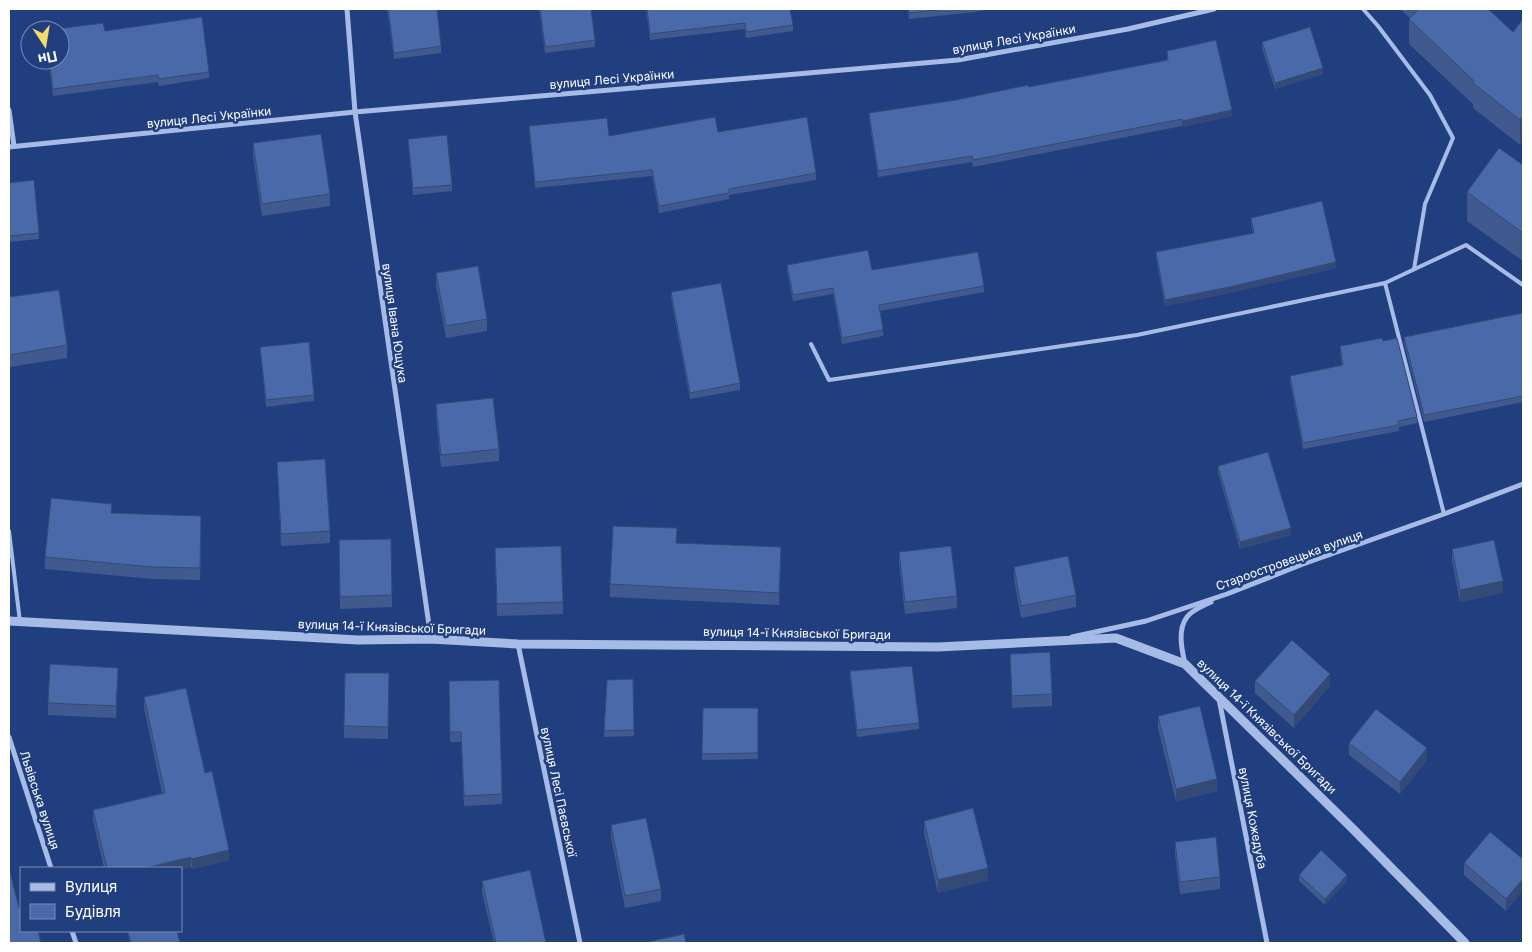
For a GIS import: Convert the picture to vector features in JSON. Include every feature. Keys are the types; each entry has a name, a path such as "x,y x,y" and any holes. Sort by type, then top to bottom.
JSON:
{"street":[{"name":"вулиця Івана Ющука","path":"347,9 355,112 431,639"},
{"name":"вулиця Лесі Українки","path":"11,147 355,112 958,60 1128,29 1214,9"},
{"path":"9,110 11,147"},
{"name":"Староостровецька вулиця","path":"1057,640 1146,621 1227,594 1303,564 1523,484"},
{"path":"1185,664 1180,646 1182,630 1187,617 1196,610 1227,594"},
{"name":"вулиця 14-ї Князівської Бригади","path":"9,621 358,640 431,639 518,644 938,647 1116,638 1185,664 1354,829 1465,943"},
{"name":"вулиця Лесі Паєвської","path":"518,644 580,943"},
{"name":"вулиця Кожедуба","path":"1219,696 1267,943"},
{"name":"Львівська вулиця","path":"9,737 52,867"}],"lane":[{"path":"1363,9 1430,95 1453,138 1425,204 1414,269"},
{"path":"811,344 829,380 1137,335 1385,282 1466,245 1523,285"},
{"path":"1385,282 1444,514"},
{"path":"9,531 20,622"}],"building":[{"path":"388,9 437,9 441,46 394,53"},
{"path":"540,9 591,9 595,40 545,47"},
{"path":"647,9 790,9 793,25 746,32 745,23 650,34"},
{"path":"908,9 945,9 909,13"},
{"path":"1419,9 1488,9 1513,32 1523,19 1523,116 1520,120 1473,83 1474,81 1409,19"},
{"path":"202,17 209,72 159,79 158,75 53,89 50,70 70,70 70,27 103,23 105,31"},
{"path":"1310,27 1323,68 1275,83 1262,42"},
{"path":"1216,40 1232,110 973,160 972,156 878,171 869,113 956,100 1168,60 1167,51"},
{"path":"715,117 718,132 807,117 816,173 729,189 729,193 659,206 652,170 535,182 529,126 607,118 609,136"},
{"path":"321,134 330,194 262,204 253,143"},
{"path":"447,135 452,185 413,188 408,139"},
{"path":"1499,148 1523,165 1523,233 1467,192"},
{"path":"34,180 39,233 9,236 9,183"},
{"path":"1322,201 1336,262 1165,300 1156,252 1254,233 1251,218"},
{"path":"868,250 872,270 978,252 984,286 879,305 883,330 842,338 833,288 793,295 787,265"},
{"path":"478,266 487,319 446,326 436,273"},
{"path":"721,283 740,383 690,393 671,292"},
{"path":"59,290 67,345 9,355 9,297"},
{"path":"1523,313 1523,396 1424,415 1404,337"},
{"path":"1382,338 1383,341 1397,338 1417,417 1398,421 1399,425 1303,443 1290,376 1343,365 1340,346"},
{"path":"309,342 314,395 266,400 260,347"},
{"path":"493,398 499,449 441,455 436,404"},
{"path":"1268,452 1291,528 1240,542 1218,466"},
{"path":"325,459 330,531 281,534 277,462"},
{"path":"51,498 112,504 111,513 201,516 200,568 153,567 45,557"},
{"path":"613,526 677,528 676,543 781,547 779,593 610,584"},
{"path":"391,539 392,595 340,597 339,540"},
{"path":"1494,540 1503,581 1460,590 1452,549"},
{"path":"561,546 563,602 497,604 495,548"},
{"path":"951,546 957,596 905,602 899,552"},
{"path":"1068,556 1076,595 1021,606 1014,567"},
{"path":"1292,640 1330,674 1294,715 1255,681"},
{"path":"1050,652 1052,694 1012,696 1010,654"},
{"path":"50,664 118,668 116,706 48,703"},
{"path":"912,666 919,723 857,730 850,671"},
{"path":"345,673 389,673 388,727 344,726"},
{"path":"633,679 634,730 604,731 607,680"},
{"path":"499,680 502,794 464,796 461,732 450,732 449,681"},
{"path":"186,688 205,773 212,771 229,850 149,867 107,867 93,810 165,793 144,697"},
{"path":"1200,706 1217,779 1176,789 1158,716"},
{"path":"703,708 758,708 758,753 702,754"},
{"path":"1376,709 1427,748 1400,782 1349,743"},
{"path":"973,808 988,868 938,880 924,821"},
{"path":"646,818 661,889 625,896 611,825"},
{"path":"1490,832 1523,859 1523,879 1506,899 1464,863"},
{"path":"1216,837 1220,877 1180,882 1175,842"},
{"path":"1321,850 1347,875 1325,899 1299,875"},
{"path":"9,868 20,908 20,932 38,932 41,943 9,943"},
{"path":"530,870 546,943 496,943 482,881"},
{"path":"128,932 177,932 180,943 131,943"},
{"path":"684,934 686,943 643,943"}]}
